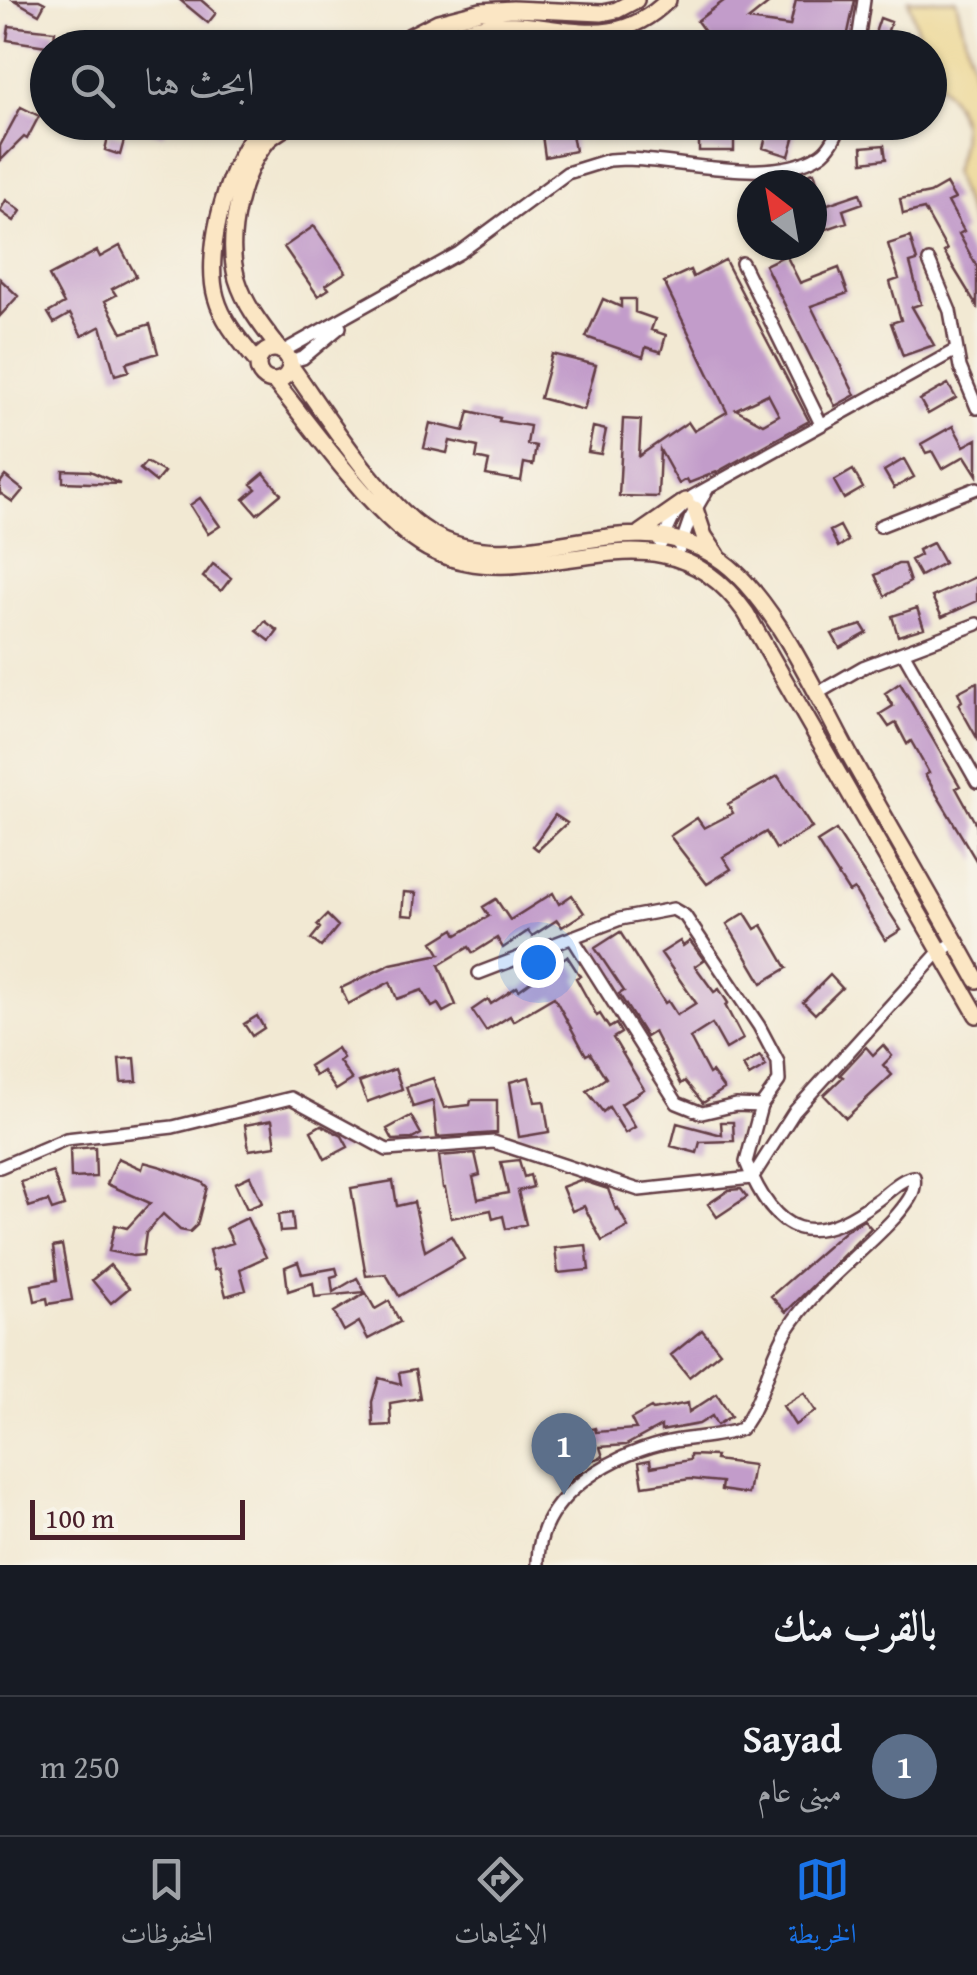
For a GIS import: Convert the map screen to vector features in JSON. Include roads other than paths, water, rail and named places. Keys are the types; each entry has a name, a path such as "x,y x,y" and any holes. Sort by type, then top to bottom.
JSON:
{"main road":[{"path":"426,30 458,15 498,8 602,12 617,10 636,0"},
{"path":"616,30 644,20 668,0"},
{"path":"467,30 490,25 545,30"},
{"path":"251,140 241,152 222,204 213,281 226,318 258,363 262,376 274,381 394,524 436,552 487,565 621,551 657,552 712,576 746,613 977,1015"},
{"path":"269,140 254,162 233,234 237,282 256,318 342,438 402,511 442,540 474,549 508,550 640,533 682,540 719,558"},
{"path":"258,363 266,351 286,358"},
{"path":"274,381 287,374 286,358"},
{"path":"640,533 690,505 704,536 759,600 816,694 977,980"}],"street":[{"path":"859,30 864,0"},
{"path":"286,358 304,358 367,305 459,253 567,173 626,158 759,171 819,155 832,140"},
{"path":"929,261 950,311 964,380 977,408"},
{"path":"742,263 821,424"},
{"path":"657,552 664,536 711,485 956,350"},
{"path":"880,526 977,488"},
{"path":"676,558 690,505"},
{"path":"816,694 863,667 977,624"},
{"path":"903,652 977,782"},
{"path":"479,974 620,919 673,909 685,916 759,1026 778,1062 779,1081 761,1106 746,1162 768,1204 788,1223 816,1232 858,1214 906,1178 914,1177 916,1182 898,1215 796,1316 754,1409 741,1428 666,1442 610,1462 553,1511 538,1544 538,1565"},
{"path":"572,936 677,1103 702,1114 736,1105 761,1106"},
{"path":"752,1178 794,1112 940,951 956,942"},
{"path":"0,1168 66,1139 173,1128 291,1098 387,1150 494,1142 639,1190 752,1178"}],"place":[{"name":"Sayad","path":"564,1495"}]}
